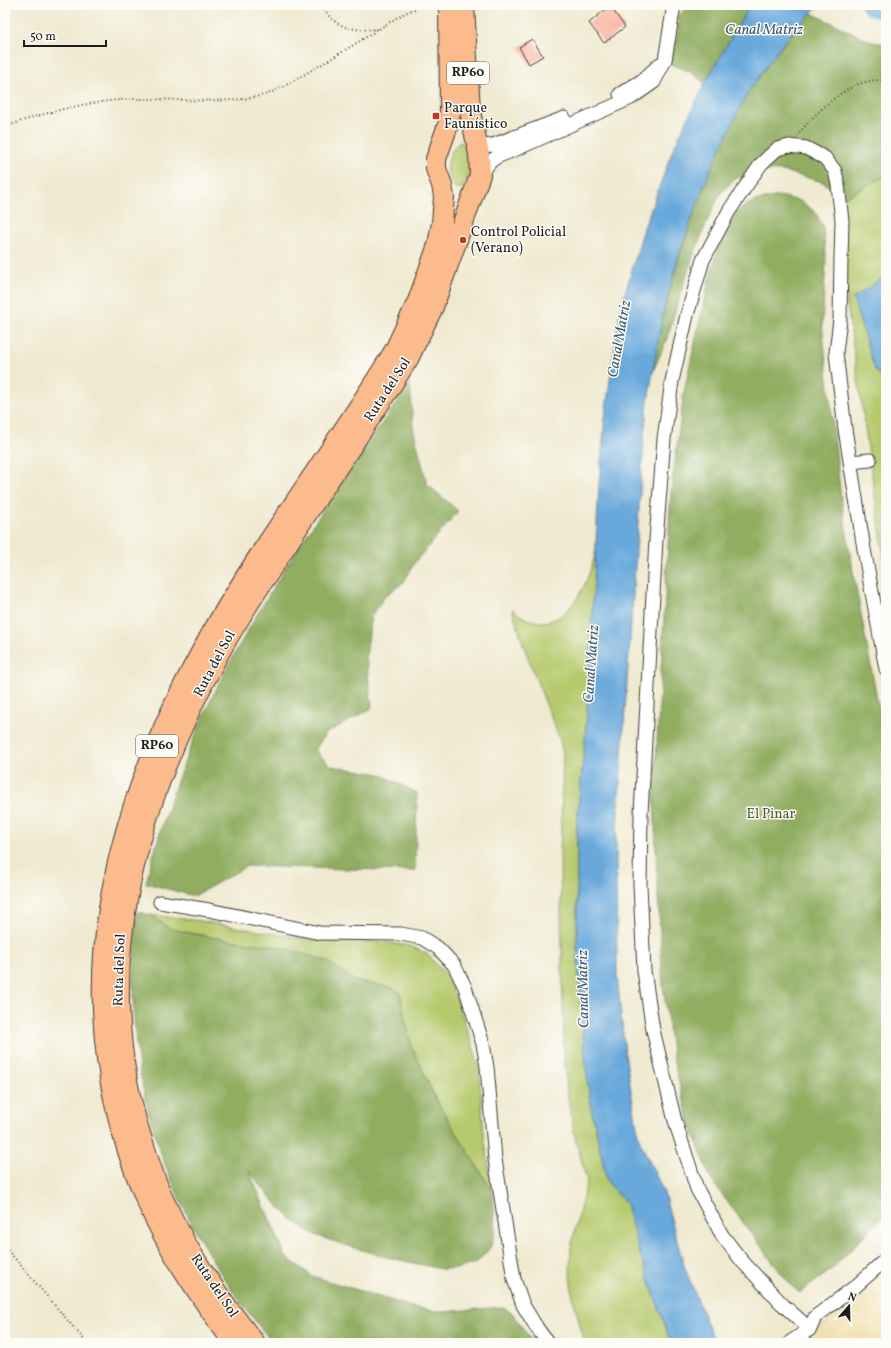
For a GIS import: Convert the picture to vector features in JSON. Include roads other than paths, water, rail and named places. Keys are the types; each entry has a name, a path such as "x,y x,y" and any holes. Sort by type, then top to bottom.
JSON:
{"main road":[{"name":"Ruta del Sol","path":"234,1343 177,1258 154,1218 138,1180 118,1118 107,1069 102,1008 104,945 110,900 128,823 159,741 190,672 244,580 387,363 411,319 426,282 438,245 444,211 442,185 436,169 439,149 448,125 450,113 449,5"},
{"name":"Ruta del Sol","path":"255,1343 195,1259 175,1223 156,1182 138,1128 123,1065 118,1011 119,953 128,891 136,856 153,801 178,739 207,675 256,591 413,351 433,307 476,187 480,165 470,111 464,5"},
{"path":"439,149 447,140 458,136 466,136 476,142"},
{"path":"442,185 449,194 459,200 466,199 476,187"}],"street":[{"path":"476,187 487,164 495,156 512,151 639,94 654,82 665,60 674,5"},
{"path":"476,142 483,146 493,145 551,123 623,92 643,80 665,60"},
{"path":"810,1329 782,1304 742,1261 718,1230 697,1189 675,1121 653,1030 644,971 640,899 641,813 656,540 664,439 672,381 687,315 703,260 728,211 761,164 777,149 790,146 806,148 825,158 834,171 838,185 842,221 840,319 836,353 864,549 886,669"},
{"path":"851,462 870,460"},
{"path":"160,902 209,910 320,933 401,934 422,938 438,948 454,965 465,987 483,1044 488,1074 495,1159 514,1279 523,1305 548,1343"},
{"path":"790,1343 810,1329 815,1317 856,1286 886,1259"}],"water":[{"name":"Canal Matriz","path":"750,5 819,5 787,38 748,92 709,172 679,254 663,313 648,401 644,437 616,842 617,975 625,1054 639,1139 664,1193 684,1266 715,1343 671,1343 638,1248 626,1204 607,1181 590,1103 584,1048 577,946 577,822 586,728 599,485 606,408 620,311 644,228 674,147 705,83"},
{"path":"886,276 886,384 874,368 853,298"}],"waterway":[{"path":"871,5 886,11"}],"place":[{"name":"Parque Faunístico","path":"436,116"},
{"name":"Control Policial (Verano)","path":"463,240"}],"park label":[{"name":"El Pinar","path":"771,814"}]}
